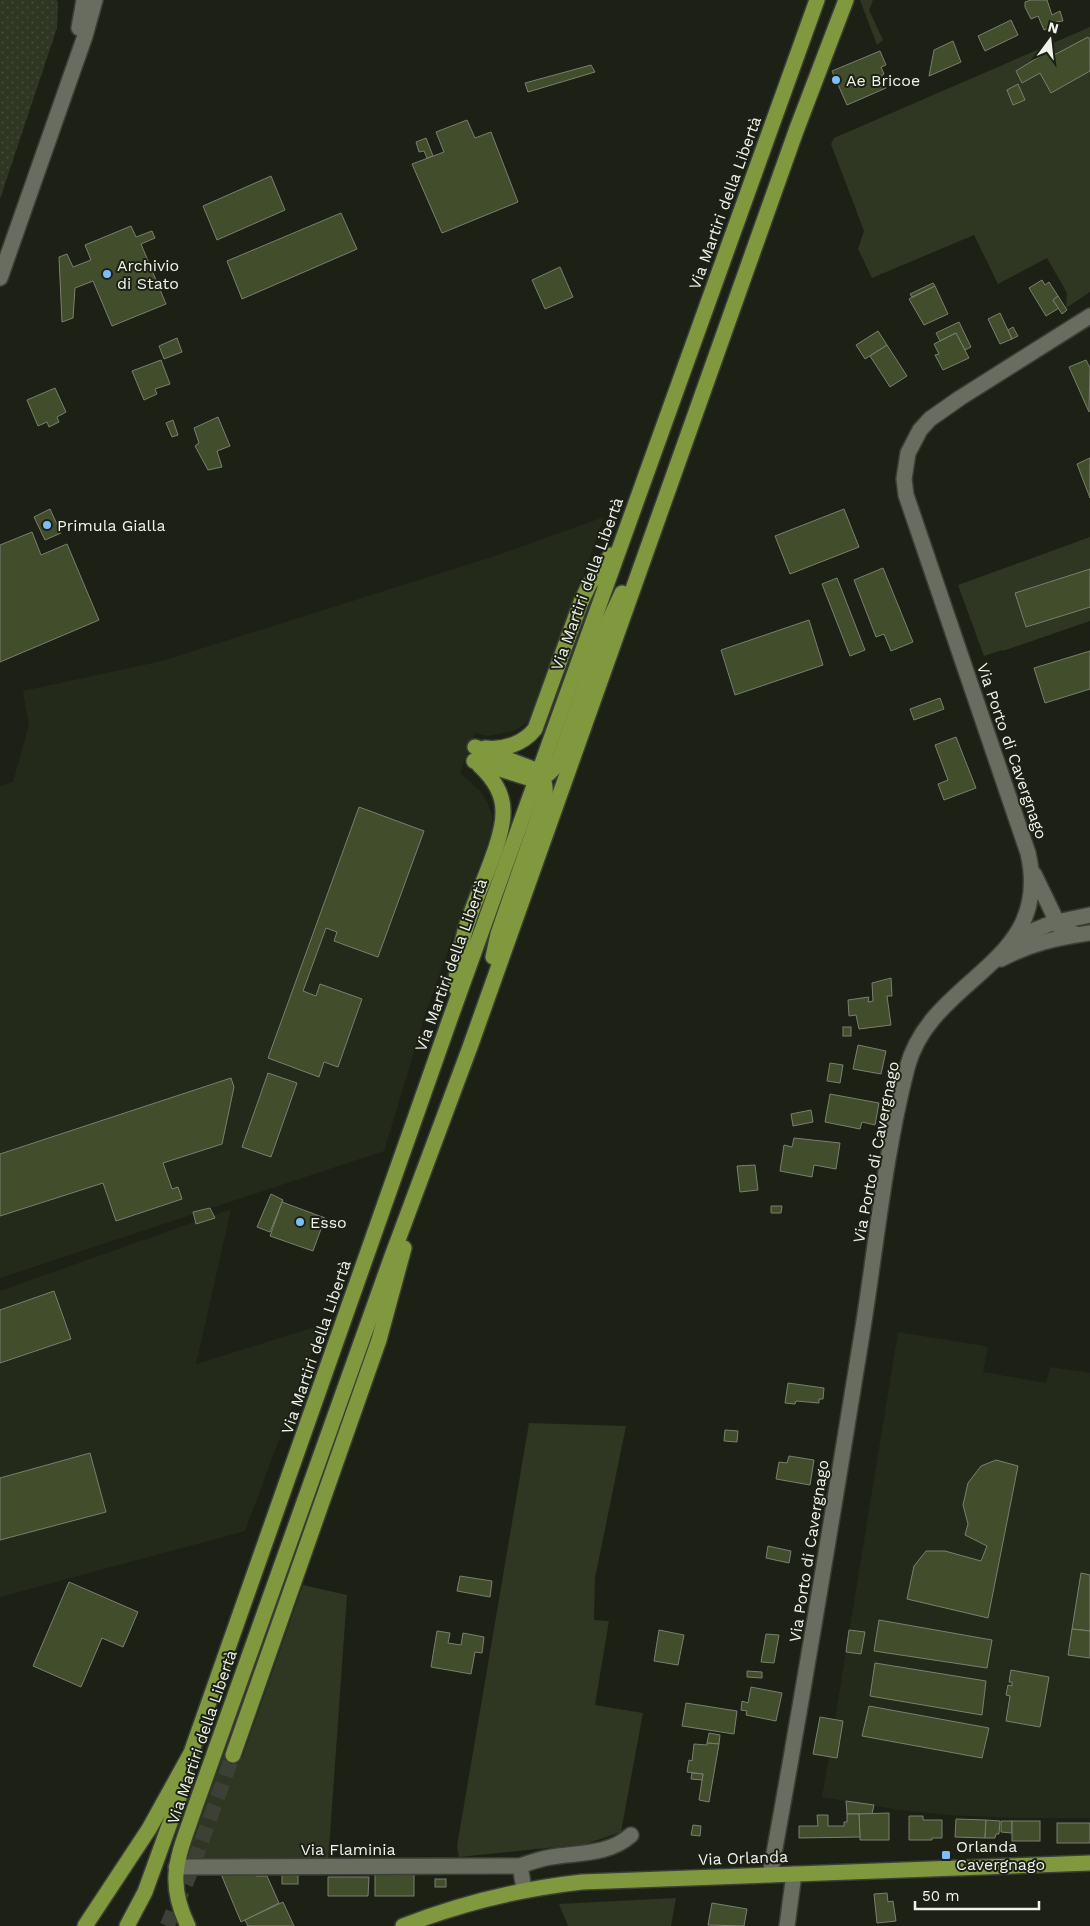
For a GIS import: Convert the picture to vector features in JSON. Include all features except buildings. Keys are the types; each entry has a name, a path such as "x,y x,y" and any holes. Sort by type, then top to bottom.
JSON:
{"main road":[{"name":"Via Martiri della Libertà","path":"85,1926 149,1829 191,1753 450,1020 817,0"},
{"name":"Via Martiri della Libertà","path":"188,1926 179,1908 176,1893 176,1867 217,1744 381,1284 426,1167 796,131 846,0"},
{"path":"474,754 490,748 513,745 529,736 535,728 589,586 621,542"},
{"path":"474,754 539,777 552,771 559,760 619,597 634,581"},
{"path":"450,1020 463,938 499,836 503,816 503,803 496,784 474,754"},
{"path":"473,1036 498,934 545,798 539,777"},
{"name":"Via Martiri della Libertà","path":"233,1755 379,1340 426,1167"},
{"path":"126,1926 145,1892 188,1772 191,1753"},
{"name":"Via Orlanda","path":"403,1926 460,1905 524,1889 582,1882 636,1878 1090,1863"}],"street":[{"path":"75,60 84,0"},
{"path":"0,278 96,0"},
{"name":"Via Porto di Cavergnago","path":"770,1875 820,1597 887,1166 904,1080 914,1049 928,1024 951,999 1001,955 1015,938 1030,905 1032,893 1032,868 906,495 905,465 913,441 936,414 1090,316"},
{"path":"1032,868 1057,922 1064,930 1084,933"},
{"path":"1015,938 1057,922 1090,915"},
{"path":"988,966 1026,947 1058,937 1084,933"},
{"name":"Via Flaminia","path":"176,1867 520,1866 544,1858 608,1849 621,1844 631,1835"},
{"path":"520,1866 524,1889"},
{"path":"787,1926 794,1874"}],"shaded area":[{"path":"0,0 57,0 58,3 57,28 0,199"},
{"path":"860,0 873,0 869,10 883,40 877,45"},
{"path":"1090,27 1090,292 1066,308 1067,293 1047,258 998,284 974,235 872,278 858,249 864,231 831,144 834,138"},
{"path":"604,517 534,714 526,723 514,731 488,736 475,733 460,773 481,792 488,803 492,816 492,830 426,1012 384,1151 0,1278 0,786 13,782 29,725 23,691 162,661 501,554"},
{"path":"1090,537 1090,621 984,656 958,585"},
{"path":"231,1209 196,1364 322,1325 245,1531 0,1597 0,1291"},
{"path":"898,1332 984,1346 988,1348 983,1372 1046,1383 1050,1367 1090,1373 1090,1818 1014,1818 948,1815 900,1810 822,1797 829,1757 813,1754 820,1717 835,1719"},
{"path":"529,1423 626,1426 595,1578 594,1620 609,1621 595,1705 643,1713 621,1832 586,1844 459,1857 457,1846"},
{"path":"303,1585 347,1595 328,1863 204,1862 190,1858 188,1854 224,1753 242,1758"},
{"path":"676,1898 671,1926 568,1926 559,1904"}],"tunnel":[{"path":"167,1926 189,1876 233,1755"}],"place":[{"name":"Ae Bricoe","path":"836,80"},
{"name":"Archivio di Stato","path":"107,274"},
{"name":"Primula Gialla","path":"47,525"},
{"name":"Esso","path":"300,1222"},
{"name":"Orlanda Cavergnago","path":"946,1855"}]}
